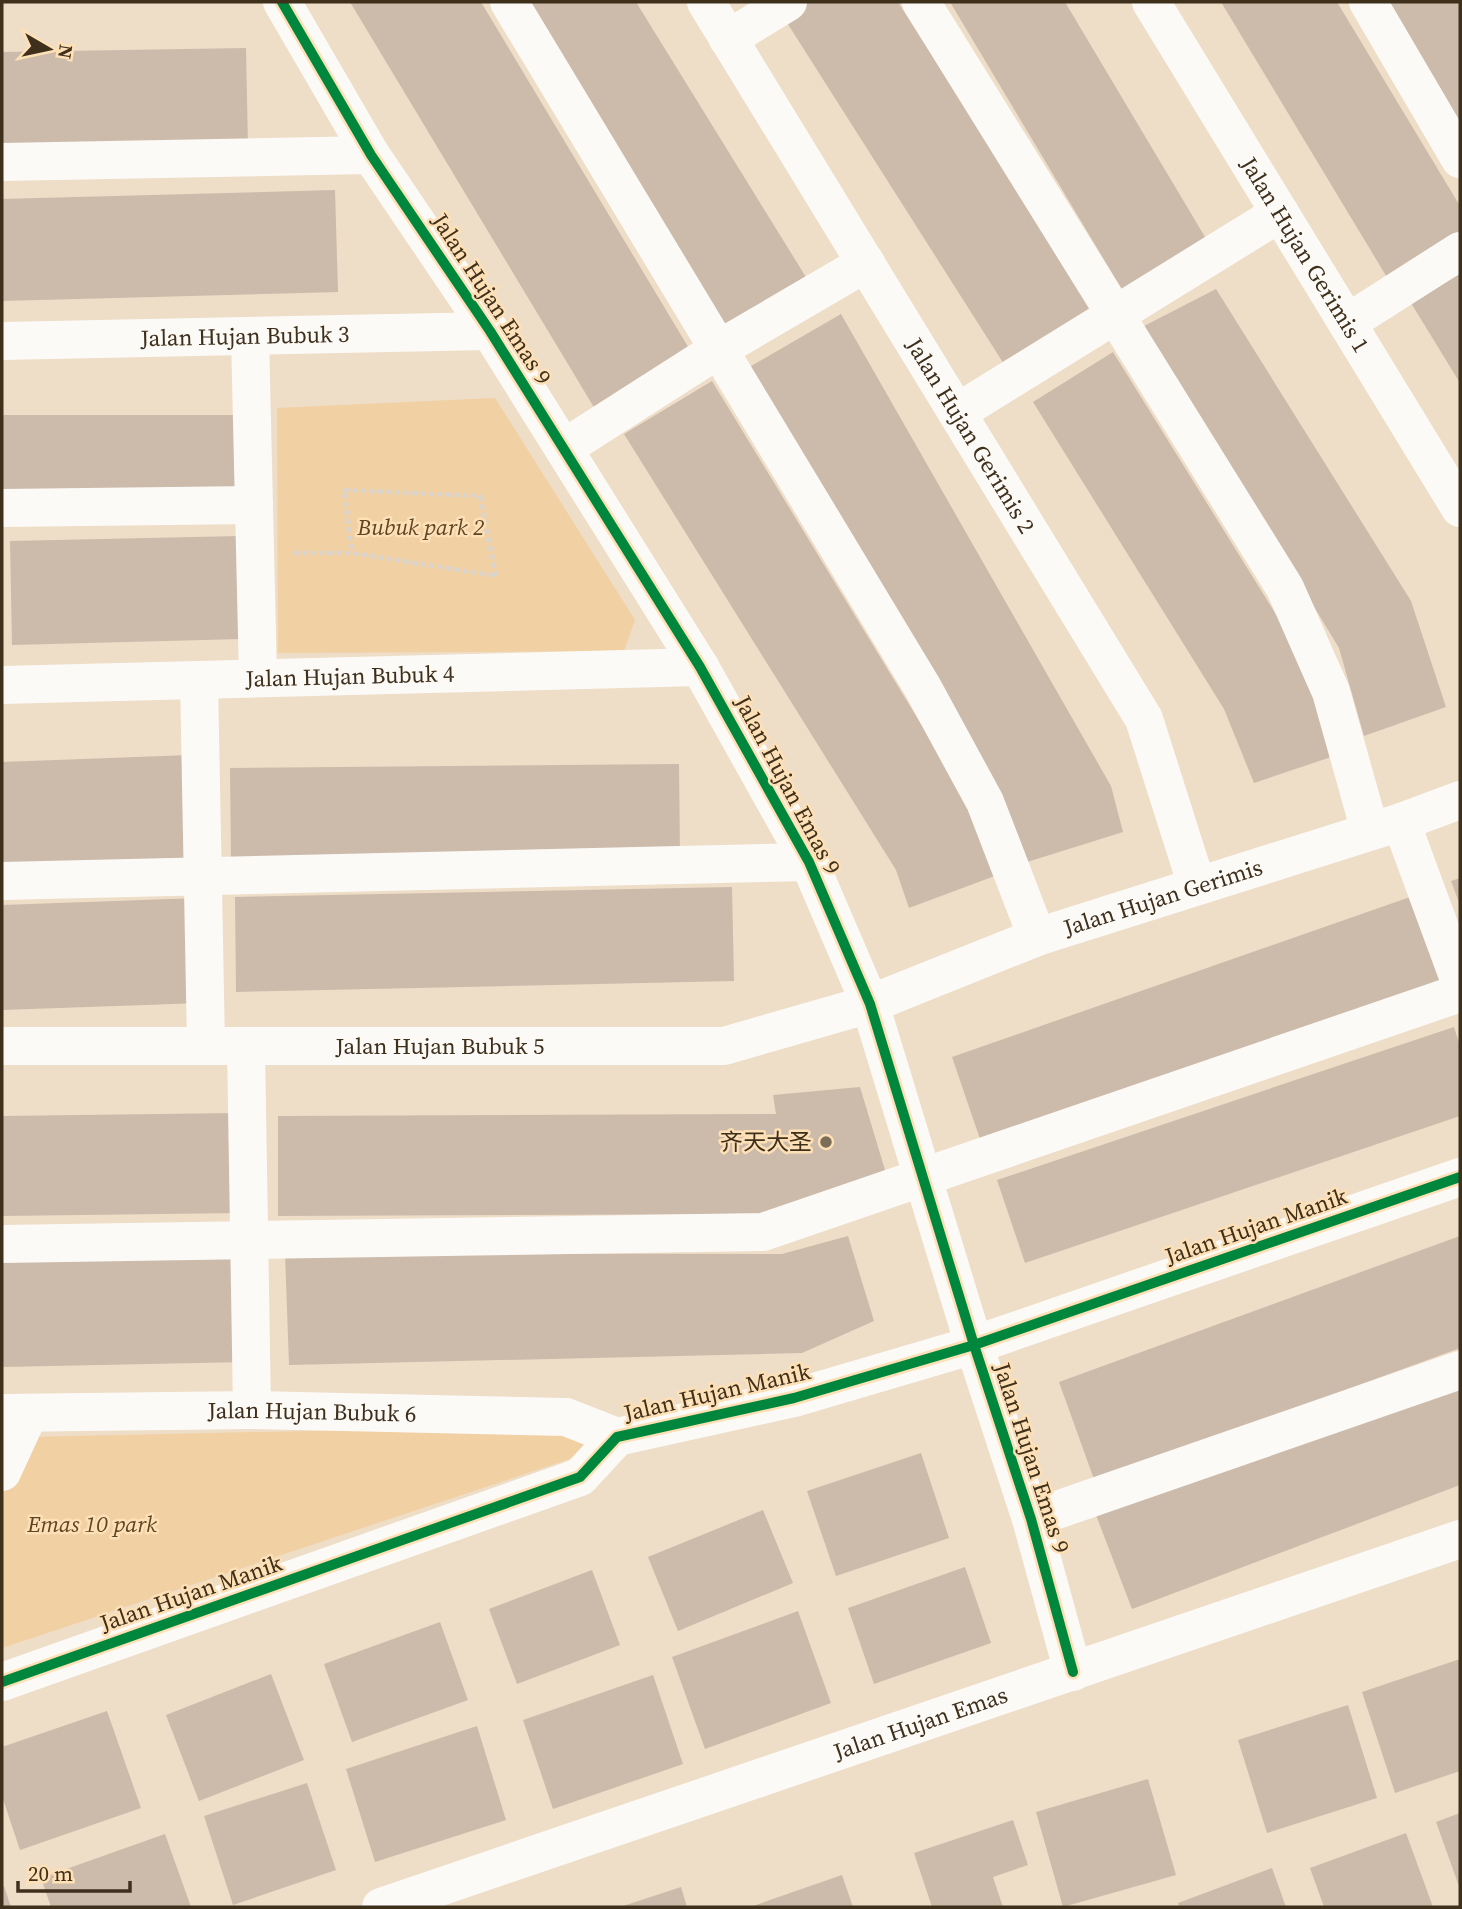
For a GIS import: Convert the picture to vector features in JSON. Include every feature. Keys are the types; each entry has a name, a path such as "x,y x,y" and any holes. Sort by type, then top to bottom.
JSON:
{"street":[{"name":"Jalan Hujan Emas 9","path":"282,2 371,155 564,447 700,667 809,862 870,1004 974,1345 1031,1519 1073,1672"},
{"path":"509,2 923,688 979,791 1037,937"},
{"name":"Jalan Hujan Gerimis 2","path":"706,2 1144,719 1197,886"},
{"path":"729,39 788,2"},
{"path":"921,2 1285,588 1331,692 1385,827 1460,982"},
{"name":"Jalan Hujan Gerimis 1","path":"1151,2 1460,508"},
{"path":"1368,2 1460,159"},
{"path":"2,162 371,155"},
{"path":"958,412 1280,213"},
{"path":"1347,323 1460,251"},
{"path":"564,447 719,349 866,263"},
{"name":"Jalan Hujan Bubuk 3","path":"2,341 489,331"},
{"path":"250,336 258,678"},
{"path":"2,508 254,505"},
{"name":"Jalan Hujan Bubuk 4","path":"2,685 700,667"},
{"path":"199,680 205,876 206,1045"},
{"name":"Jalan Hujan Gerimis","path":"870,1004 1037,937 1385,827 1460,800"},
{"path":"2,881 809,862"},
{"path":"2,1244 763,1232 1460,993"},
{"name":"Jalan Hujan Bubuk 5","path":"2,1046 724,1046 870,1004"},
{"path":"246,1047 252,1410"},
{"name":"Jalan Hujan Manik","path":"2,1682 580,1477 617,1437 794,1398 974,1345 1460,1177"},
{"path":"1031,1519 1460,1370"},
{"name":"Jalan Hujan Bubuk 6","path":"15,1413 252,1410 566,1418 617,1437"},
{"path":"2,1472 15,1413"},
{"name":"Jalan Hujan Emas","path":"381,1907 1460,1539"}],"path":[{"path":"286,552 352,553 496,576 480,496 344,490 352,553"}],"green space":[{"name":"Bubuk park 2","path":"495,398 635,620 624,651 278,653 277,408"},
{"name":"Emas 10 park","path":"678,1423 2,1648 2,1486 28,1437"}],"building":[{"path":"350,2 481,2 696,360 601,419"},
{"path":"515,2 636,2 809,282 722,337"},
{"path":"809,2 898,2 1097,316 1009,372 784,18"},
{"path":"950,2 1065,2 1208,242 1124,293"},
{"path":"1221,2 1337,2 1460,206 1460,235 1388,279"},
{"path":"1381,2 1460,2 1460,136"},
{"path":"246,48 248,147 2,152 2,52"},
{"path":"335,190 338,292 2,301 2,199"},
{"path":"1460,274 1460,383 1411,303"},
{"path":"1216,289 1411,601 1446,707 1364,736 1339,648 1144,326"},
{"path":"841,314 1111,786 1123,832 1024,863 746,369"},
{"path":"1113,352 1313,674 1337,755 1254,783 1224,709 1033,402"},
{"path":"712,381 988,834 1000,874 909,908 896,870 624,434"},
{"path":"2,415 247,415 247,500 2,500"},
{"path":"240,536 242,639 12,645 10,541"},
{"path":"190,755 193,859 2,866 2,762"},
{"path":"679,764 680,857 231,860 230,768"},
{"path":"1460,878 1460,905 1451,881"},
{"path":"732,887 734,981 236,992 235,897"},
{"path":"1413,896 1442,981 981,1142 952,1057"},
{"path":"199,898 202,1003 2,1010 2,905"},
{"path":"1454,1027 1460,1046 1460,1116 1025,1263 997,1180"},
{"path":"860,1087 885,1170 776,1214 278,1216 278,1116 776,1114 773,1095"},
{"path":"237,1113 239,1213 2,1216 2,1116"},
{"path":"848,1236 874,1321 802,1353 289,1365 285,1253 782,1254"},
{"path":"1460,1236 1460,1348 1095,1482 1059,1382"},
{"path":"243,1253 246,1362 2,1367 2,1258"},
{"path":"1460,1378 1460,1485 1132,1609 1096,1515"},
{"path":"921,1453 949,1538 836,1576 807,1491"},
{"path":"763,1510 793,1583 678,1631 648,1557"},
{"path":"965,1567 991,1643 874,1684 848,1608"},
{"path":"592,1570 620,1645 517,1684 489,1609"},
{"path":"798,1611 831,1703 705,1749 672,1657"},
{"path":"440,1622 468,1700 352,1742 324,1664"},
{"path":"1460,1659 1460,1771 1395,1793 1362,1692"},
{"path":"271,1674 304,1760 199,1801 166,1715"},
{"path":"653,1675 683,1764 553,1809 523,1720"},
{"path":"1348,1705 1377,1798 1267,1833 1238,1740"},
{"path":"107,1711 141,1808 20,1850 2,1796 2,1747"},
{"path":"477,1726 506,1820 375,1862 346,1769"},
{"path":"1148,1779 1176,1875 1063,1907 1036,1812"},
{"path":"307,1783 336,1870 233,1905 204,1816"},
{"path":"1460,1813 1460,1889 1436,1822"},
{"path":"1013,1820 1028,1865 993,1877 1003,1907 932,1907 914,1853"},
{"path":"1406,1833 1433,1907 1324,1907 1310,1868"},
{"path":"165,1834 191,1907 51,1907 41,1878"},
{"path":"1272,1868 1286,1907 1179,1907 1178,1903"},
{"path":"842,1875 853,1907 750,1907"},
{"path":"4,1886 11,1907 2,1907"},
{"path":"681,1887 687,1907 620,1907"}],"cycle path":[{"path":"282,2 371,155 490,331 700,667 809,862 870,1004 974,1345 1031,1519 1073,1672"},
{"path":"2,1682 580,1477 617,1437 794,1398 974,1345 1460,1177"}],"place":[{"name":"齐天大圣","path":"826,1142"}]}
